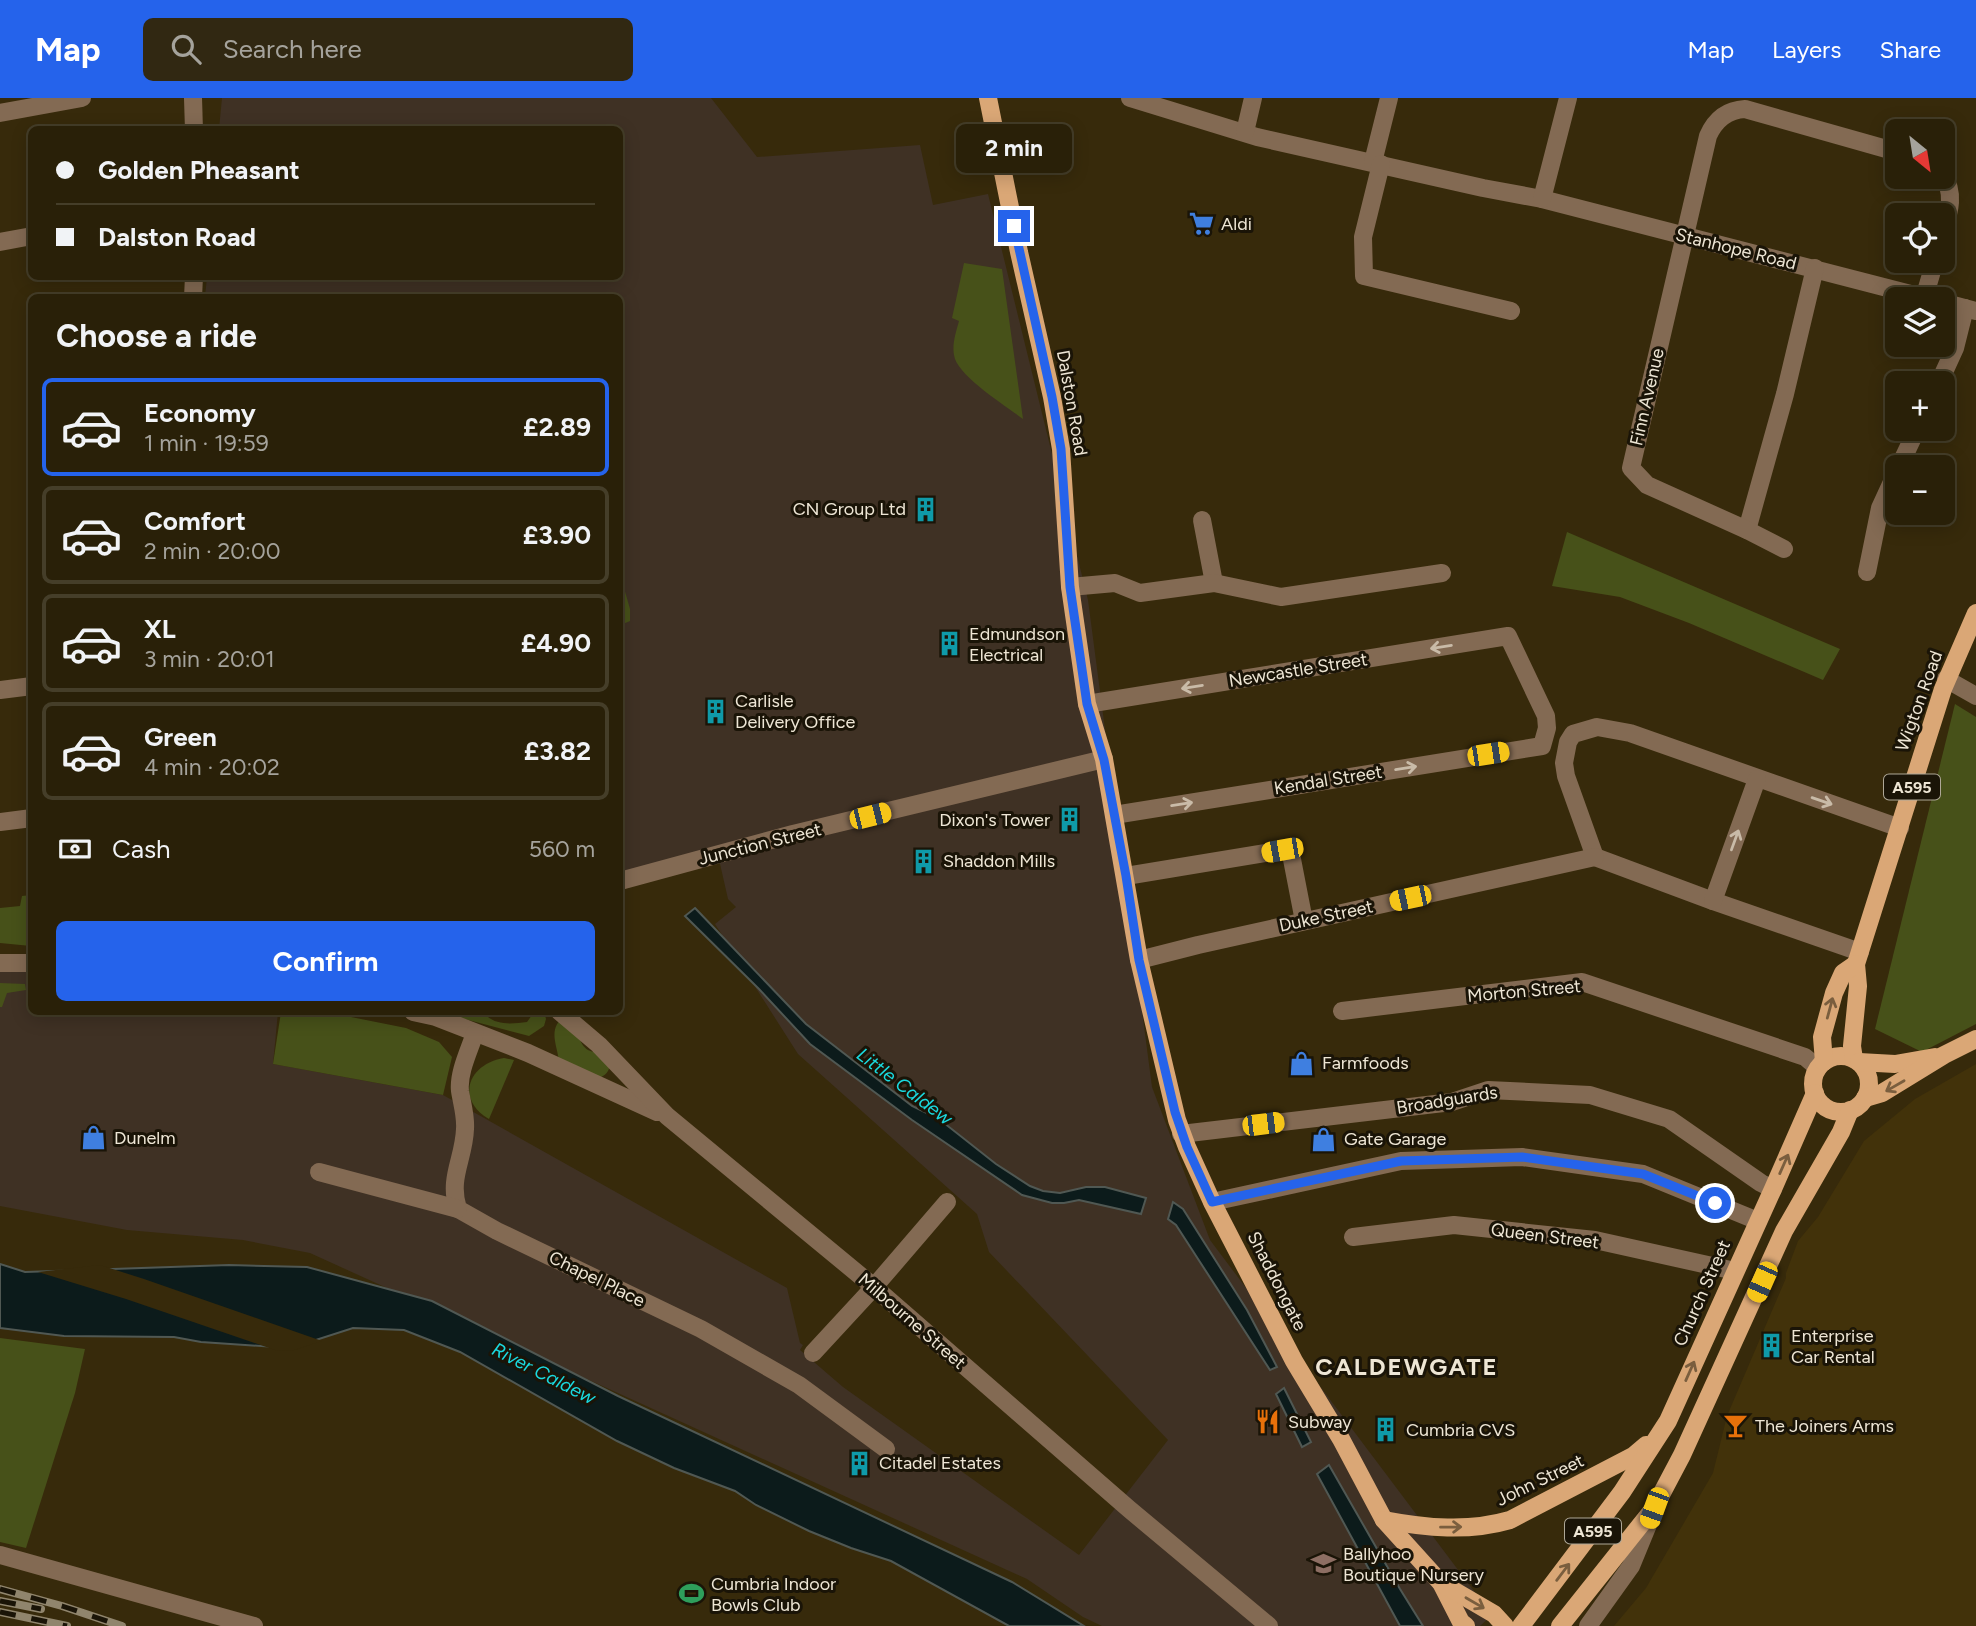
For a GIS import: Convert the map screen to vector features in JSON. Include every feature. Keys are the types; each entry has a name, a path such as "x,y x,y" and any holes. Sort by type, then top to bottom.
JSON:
{"main road":[{"name":"Dalston Road","path":"988,98 1052,397 1061,449 1070,587 1087,704 1104,760"},
{"name":"Wigton Road","path":"1856,1061 1852,1046 1858,958 1946,680 1976,614"},
{"name":"Shaddongate","path":"1104,760 1139,960 1181,1134 1212,1202 1294,1361 1341,1438 1384,1520 1441,1583 1461,1622 1466,1626"},
{"name":"Wigton Road","path":"1821,1065 1822,1037 1834,993 1843,973 1858,958"},
{"path":"1865,1098 1882,1093 1976,1039"},
{"path":"1856,1061 1868,1075 1865,1098 1850,1110 1833,1111 1819,1101 1815,1093 1814,1080 1821,1065 1839,1056 1856,1061 1895,1064 1944,1055"},
{"name":"Church Street","path":"1660,1432 1668,1420 1815,1093"},
{"name":"A595","path":"1560,1626 1654,1508 1692,1432 1784,1231 1841,1132 1850,1110"},
{"name":"A595","path":"1521,1626 1622,1492 1660,1432"},
{"name":"John Street","path":"1384,1520 1421,1527 1453,1528 1492,1525 1510,1520 1633,1455 1660,1432"},
{"name":"Shaddongate","path":"1441,1583 1494,1614 1505,1626"}],"street":[{"path":"0,113 82,98"},
{"path":"193,98 194,126"},
{"name":"Stanhope Road","path":"1130,98 1257,137 1542,199 1886,287"},
{"path":"1245,132 1253,98"},
{"path":"1388,98 1363,237 1364,276 1511,311"},
{"path":"1542,199 1569,98"},
{"path":"1685,237 1708,136 1712,126 1729,113 1745,109 1885,149"},
{"path":"0,242 28,237"},
{"name":"Finn Avenue","path":"1685,237 1631,467 1647,485 1784,549"},
{"path":"1747,530 1785,394 1815,268"},
{"path":"1944,371 1971,310"},
{"path":"1867,572 1880,508 1885,497"},
{"path":"1202,520 1213,583"},
{"path":"1070,587 1115,583 1140,593 1213,583 1281,597 1442,573"},
{"name":"Newcastle Street","path":"1087,704 1508,636 1546,716 1547,728 1542,746"},
{"path":"1946,680 1976,696"},
{"path":"0,690 28,686"},
{"path":"1858,958 1792,928 1595,857 1566,776 1564,763 1568,743 1573,734 1597,727 1630,733 1900,828"},
{"name":"Kendal Street","path":"1114,815 1542,746"},
{"name":"Junction Street","path":"623,880 793,834 1104,760"},
{"path":"1713,901 1757,779"},
{"path":"0,822 28,818"},
{"path":"1126,876 1290,849 1304,921"},
{"name":"Duke Street","path":"1139,960 1595,857"},
{"path":"0,963 28,962"},
{"name":"Morton Street","path":"1342,1011 1581,982 1805,1057 1821,1065"},
{"path":"427,1015 528,1054 667,1116"},
{"name":"Milbourne Street","path":"563,1015 599,1045 667,1116 874,1287 1129,1509 1269,1626"},
{"path":"457,1209 453,1180 465,1130 461,1076 475,1033"},
{"name":"Broadguards","path":"1181,1134 1452,1102 1488,1090 1590,1095 1669,1119 1773,1189"},
{"path":"1212,1202 1401,1161 1522,1157 1643,1174 1758,1221"},
{"name":"Chapel Place","path":"319,1172 457,1209 701,1329 799,1384 886,1449"},
{"path":"813,1353 947,1202"},
{"name":"Queen Street","path":"1353,1237 1454,1225 1595,1240 1735,1271"},
{"path":"1588,1626 1631,1566 1654,1508"},
{"path":"0,1555 254,1626"}],"shaded area":[{"path":"222,98 711,98 757,157 920,145 933,205 988,194 1088,600 1152,1087 1210,1240 1492,1615 1480,1626 1102,1626 1083,1617 1027,1579 310,1253 243,1240 127,1230 0,1206 0,967 28,966 28,1015 278,1015 273,1064 443,1095 787,1288 800,1343 803,1345 800,1350 843,1387 1079,1555 1168,1440 989,1252 977,1214 798,1054 715,924 736,907 728,899 718,855 623,878 623,294 205,294 207,280 623,280 623,126 219,126"},
{"path":"1976,1064 1976,1626 1614,1626 1646,1588 1713,1473 1727,1416 1786,1278 1798,1241 1818,1217 1864,1141 1915,1099"}],"green space":[{"path":"964,263 1002,269 1023,419 972,381 957,363 954,347 959,321 952,318"},
{"path":"1567,532 1840,649 1823,680 1620,597 1552,586"},
{"path":"623,584 630,609 630,621 623,624"},
{"path":"1955,704 1976,717 1976,1024 1922,1052 1875,1029"},
{"path":"28,895 28,946 0,943 0,908 20,906 22,896"},
{"path":"0,983 25,984 26,990 7,993 0,1007"},
{"path":"281,1015 341,1015 406,1028 439,1042 452,1057 443,1095 273,1064"},
{"path":"449,1015 485,1015 492,1020 509,1023 527,1022 532,1015 545,1015 544,1026 529,1036"},
{"path":"563,1017 573,1026 585,1048 597,1052 611,1064 605,1075 598,1078 559,1061 555,1032"},
{"path":"504,1058 514,1060 489,1119 478,1111 472,1102 470,1083 482,1067"},
{"path":"0,1338 85,1349 75,1393 26,1548 0,1542"}],"water":[{"path":"695,908 806,1024 912,1106 939,1119 996,1164 1030,1186 1043,1191 1060,1193 1086,1187 1105,1187 1146,1198 1141,1214 1079,1200 1052,1203 1022,1195 912,1120 810,1044 685,916"},
{"path":"1173,1202 1183,1209 1247,1310 1277,1367 1270,1370 1176,1225 1168,1219"},
{"name":"River Caldew","path":"0,1264 25,1272 229,1265 307,1267 432,1301 618,1396 1012,1582 1084,1626 1009,1626 891,1561 809,1531 756,1505 735,1491 674,1468 617,1441 460,1352 404,1330 353,1328 291,1348 201,1342 174,1337 64,1336 0,1328"},
{"path":"1284,1388 1311,1442 1302,1447 1276,1394"},
{"path":"1329,1465 1423,1626 1400,1626 1317,1474"}],"pier":[{"path":"100,1265 322,1341 291,1351 275,1350 38,1272"}],"railway":[{"path":"0,1589 122,1626"},
{"path":"0,1601 41,1609"},
{"path":"0,1612 67,1626"}],"place":[{"name":"Aldi","path":"1201,224"},
{"name":"CN Group Ltd","path":"926,509"},
{"name":"Edmundson Electrical","path":"949,644"},
{"name":"Carlisle Delivery Office","path":"715,711"},
{"name":"Dixon's Tower","path":"1070,820"},
{"name":"Shaddon Mills","path":"923,861"},
{"name":"Farmfoods","path":"1302,1063"},
{"name":"Dunelm","path":"94,1138"},
{"name":"Gate Garage","path":"1324,1139"},
{"name":"Enterprise Car Rental","path":"1771,1346"},
{"name":"Subway","path":"1268,1422"},
{"name":"The Joiners Arms","path":"1735,1426"},
{"name":"Cumbria CVS","path":"1386,1430"},
{"name":"Citadel Estates","path":"859,1463"},
{"name":"Ballyhoo Boutique Nursery","path":"1323,1564"},
{"name":"Cumbria Indoor Bowls Club","path":"691,1594"}],"district":[{"name":"CALDEWGATE","path":"1407,1367"}],"route":[{"path":"1014,226 1061,449 1070,587 1087,704 1104,760 1139,960 1175,1112 1181,1134 1212,1202 1401,1161 1522,1157 1643,1174 1715,1203"}],"water label":[{"name":"Little Caldew","path":"905,1086"}]}
